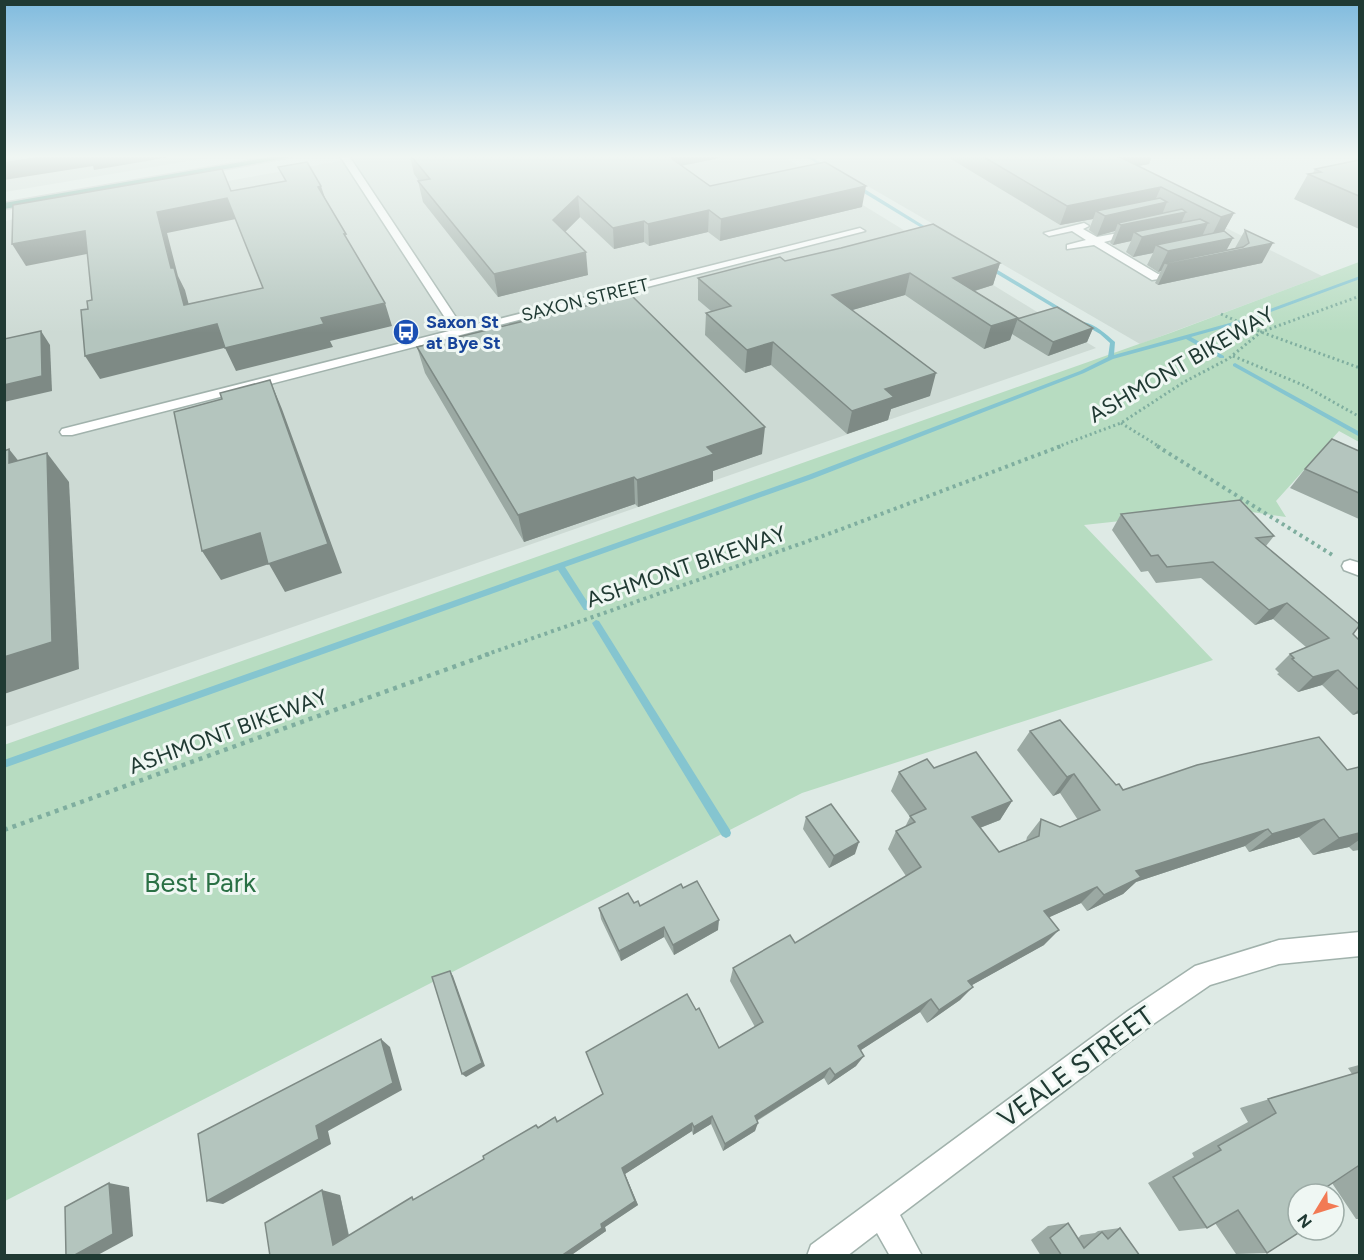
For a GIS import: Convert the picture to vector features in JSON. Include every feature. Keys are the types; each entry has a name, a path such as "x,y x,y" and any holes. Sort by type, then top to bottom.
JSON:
{"street":[{"path":"383,215 460,332"},
{"path":"1049,233 1097,224"},
{"path":"1074,228 1156,278 1188,271"},
{"path":"1071,247 1151,228"},
{"name":"SAXON STREET","path":"67,432 860,231"},
{"path":"1110,250 1122,248"},
{"path":"1131,263 1152,258"},
{"name":"VEALE STREET","path":"822,1256 1137,1020 1204,975 1279,952 1359,944"},
{"path":"882,1212 907,1256"}],"path":[{"name":"ASHMONT BIKEWAY","path":"4,830 623,604 831,533 1121,423 1184,382 1233,356 1262,332 1359,296"},
{"path":"1221,314 1262,332 1359,368"},
{"path":"1233,356 1303,385 1359,417"},
{"path":"1121,423 1355,568"}],"shaded area":[{"path":"39,215 879,215 1096,348 5,727 4,221"},
{"path":"917,215 1200,215 1322,276 1140,344"}],"green space":[{"name":"Best Park","path":"1359,262 1359,442 1339,431 1276,501 1286,517 1231,509 1084,525 1213,660 802,793 5,1201 4,745 1173,332"}],"building":[{"path":"13,215 158,215 171,268 174,268 184,305 263,288 234,215 335,215 385,303 321,318 324,324 225,348 217,324 85,356 81,310 88,309 87,301 92,300 85,231 12,244"},
{"path":"446,215 558,215 553,220 586,252 494,274"},
{"path":"599,215 688,215 648,224 644,221 613,228"},
{"path":"715,215 739,215 721,219"},
{"path":"1155,215 1172,215 1121,225 1118,223"},
{"path":"1200,219 1208,223 1142,237 1134,232"},
{"path":"933,224 1000,263 953,278 1018,318 991,326 910,273 832,295 936,373 885,389 894,397 852,411 773,342 747,350 706,313 731,306 698,278 780,257 785,261"},
{"path":"1245,230 1273,243 1165,263 1243,247 1249,243"},
{"path":"1224,231 1233,238 1168,251 1156,245"},
{"path":"631,295 765,427 707,447 714,454 637,480 634,477 518,515 417,347"},
{"path":"1057,307 1093,328 1053,342 1017,319"},
{"path":"41,331 42,376 4,385 4,339"},
{"path":"270,380 328,544 268,564 260,533 202,551 174,412 222,399 220,393"},
{"path":"1332,439 1359,451 1359,493 1305,469"},
{"path":"9,449 9,463 47,453 52,642 4,657 4,451"},
{"path":"1240,500 1274,536 1256,538 1359,624 1353,634 1359,640 1359,690 1338,670 1313,677 1292,659 1294,658 1290,654 1329,638 1287,603 1269,610 1213,562 1167,567 1158,555 1151,556 1121,514"},
{"path":"1060,720 1116,785 1119,784 1123,790 1197,765 1319,737 1347,770 1359,767 1359,833 1339,838 1324,819 1272,834 1268,829 1136,871 1141,877 1104,895 1097,887 1044,911 1059,930 968,981 973,987 939,1010 931,999 858,1046 864,1056 835,1075 830,1068 755,1116 758,1123 725,1144 712,1116 694,1127 692,1123 622,1168 635,1201 601,1224 602,1228 561,1256 270,1256 265,1223 322,1190 333,1245 412,1197 413,1200 484,1159 483,1156 536,1125 538,1128 555,1117 557,1122 603,1094 586,1052 687,994 696,1010 699,1008 719,1048 763,1022 733,968 790,935 795,943 921,867 896,831 915,822 910,816 926,809 899,772 927,759 934,768 976,752 1012,801 972,817 999,852 1039,836 1041,819 1060,827 1100,810 1074,774 1067,777 1030,731"},
{"path":"831,804 859,842 834,856 806,817"},
{"path":"697,881 719,920 673,945 664,927 619,951 599,908 628,893 634,903 638,901 640,906 681,884 683,888"},
{"path":"450,971 482,1063 462,1074 432,977"},
{"path":"381,1039 393,1083 316,1126 319,1139 207,1201 198,1134"},
{"path":"1359,1072 1359,1168 1358,1166 1334,1182 1286,1182 1286,1241 1267,1253 1238,1210 1207,1228 1173,1177 1221,1150 1218,1146 1276,1113 1268,1099"},
{"path":"109,1183 113,1234 73,1256 66,1256 65,1207"},
{"path":"1068,1223 1084,1248 1102,1232 1108,1239 1120,1228 1140,1256 1062,1256 1050,1238"}],"waterway":[{"path":"904,215 932,232"},
{"path":"989,267 1066,313"},
{"path":"1111,358 1239,322 1360,277"},
{"path":"1085,323 1113,343 1111,358"},
{"path":"1187,337 1222,357"},
{"path":"560,566 810,477 1082,372 1111,358"},
{"path":"1235,365 1360,435"},
{"path":"4,764 560,566"},
{"path":"560,566 587,608"},
{"path":"596,623 726,833"}],"place":[{"name":"Saxon St at Bye St","path":"406,332"}]}
